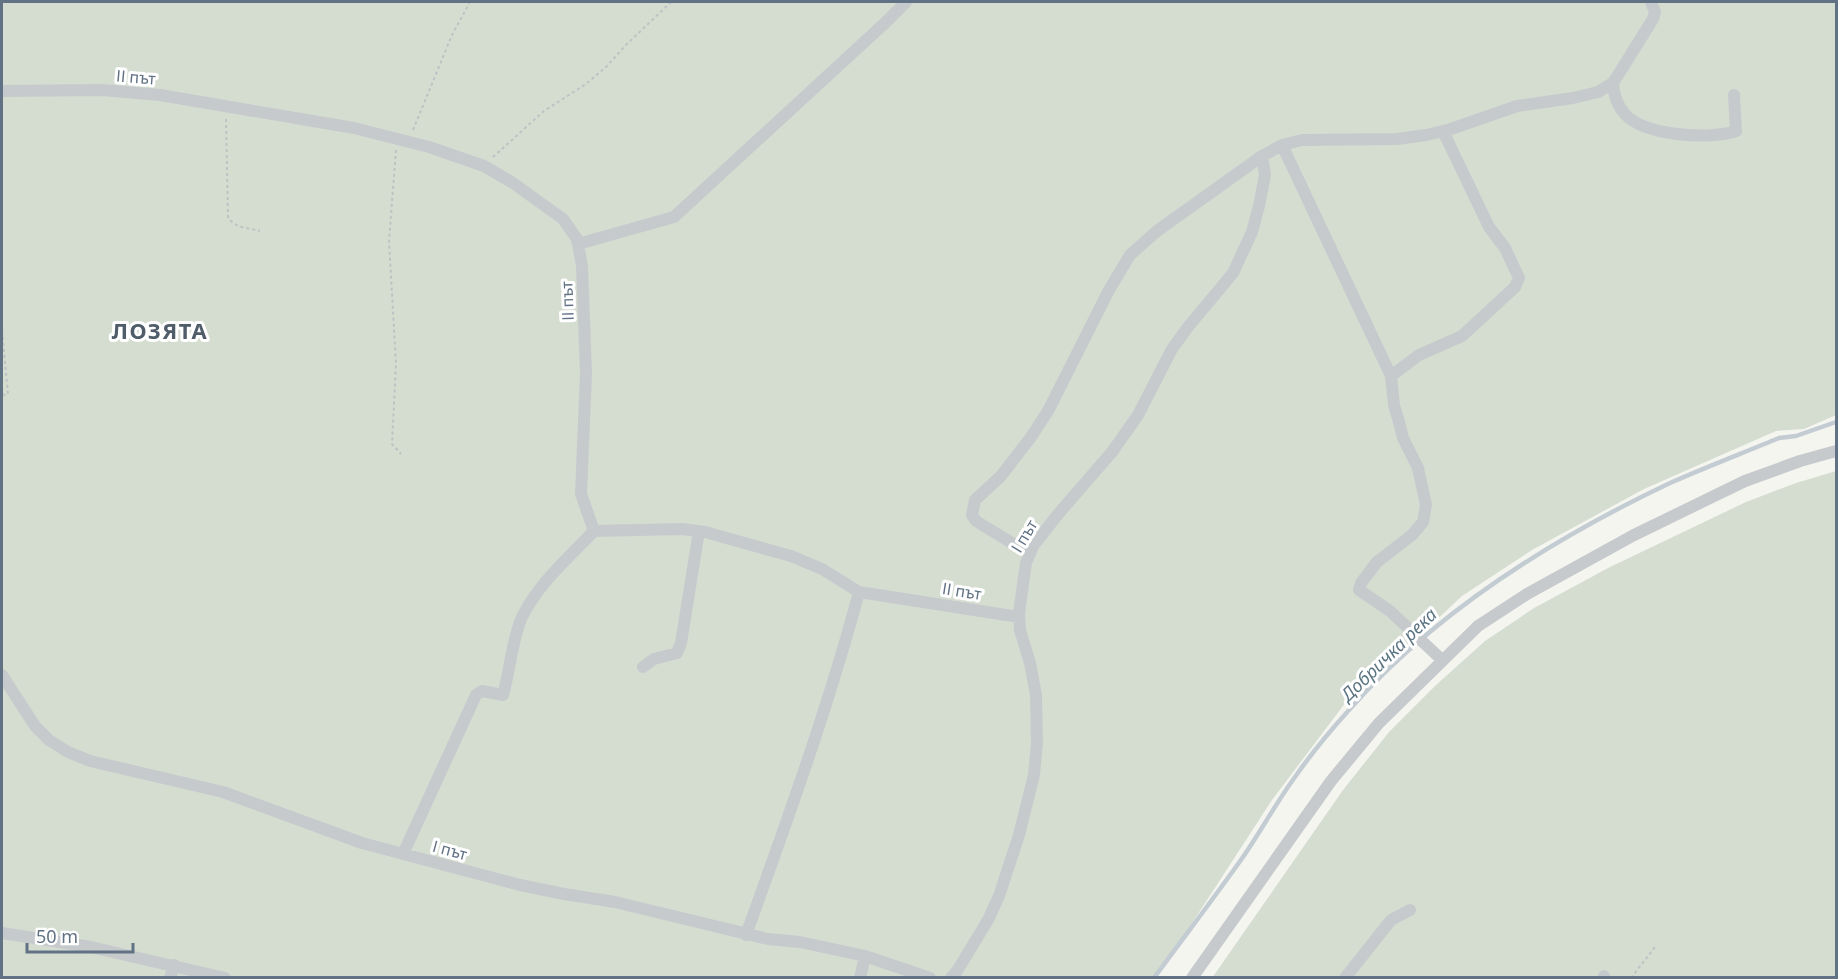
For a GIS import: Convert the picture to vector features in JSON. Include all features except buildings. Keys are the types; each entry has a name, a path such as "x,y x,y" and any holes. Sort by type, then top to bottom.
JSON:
{"street":[{"path":"578,244 674,216 906,2"},
{"path":"1030,554 976,521 972,515 975,500 1001,476 1031,437 1048,411 1104,300 1130,255 1157,231 1262,156 1282,145 1302,140 1397,139 1443,131 1517,106 1598,92 1612,82 1653,19 1655,12 1651,2"},
{"path":"1612,82 1615,98 1625,115 1647,127 1667,133 1706,135 1737,131 1734,94"},
{"name":"ІІ път","path":"2,91 102,90 160,95 226,105 354,128 402,140 484,166 513,183 563,219 577,239 582,266 586,373 581,494 594,531 682,529 699,531 791,556 822,569 859,592 1019,617"},
{"path":"1391,376 1419,355 1462,336 1515,288 1519,278 1505,248 1489,227 1443,131"},
{"path":"1282,145 1391,376 1394,405 1403,438 1418,468 1426,506 1423,522 1412,535 1377,562 1361,583 1359,590 1396,617 1442,660"},
{"name":"І път","path":"951,978 988,920 999,896 1019,835 1034,775 1037,742 1036,695 1019,617 1021,587 1026,563 1034,546 1059,513 1112,452 1138,415 1172,349 1233,273 1248,240 1259,206 1265,175 1262,156"},
{"path":"1192,978 1330,780 1379,723 1478,626 1527,594 1634,535 1745,481 1836,451"},
{"path":"403,854 476,695 482,691 502,695 519,626 534,596 594,531"},
{"path":"643,667 654,659 677,653 681,643 699,531"},
{"path":"746,935 807,766 841,660 859,592"},
{"name":"І път","path":"2,675 35,726 49,740 68,753 90,761 223,792 331,833 520,885 615,902 746,935 800,942 865,956 930,978"},
{"path":"1345,978 1391,920 1410,910"},
{"path":"2,933 91,947 172,971 225,978"},
{"path":"860,978 865,956"}],"path":[{"path":"401,454 392,444 396,364 389,241 402,140 470,2"},
{"path":"484,166 544,111 586,84 606,67 671,2"},
{"path":"226,105 228,217 231,223 260,231"},
{"path":"2,331 8,394 2,395"},
{"path":"1631,978 1655,947"}],"shaded area":[{"path":"2,2 1836,2 1836,415 1804,429 1776,431 1644,489 1532,550 1462,596 1427,629 1394,655 1346,702 1272,800 1157,977 2,978"},
{"path":"1836,471 1836,977 1212,978 1343,790 1389,732 1485,641 1534,608 1610,567 1746,502"}],"waterway":[{"name":"Добричка река","path":"1154,978 1243,857 1314,751 1383,674 1458,609 1498,580 1582,528 1670,483 1779,438 1796,436 1836,422"}],"district":[{"name":"ЛОЗЯТА","path":"160,331"}]}
